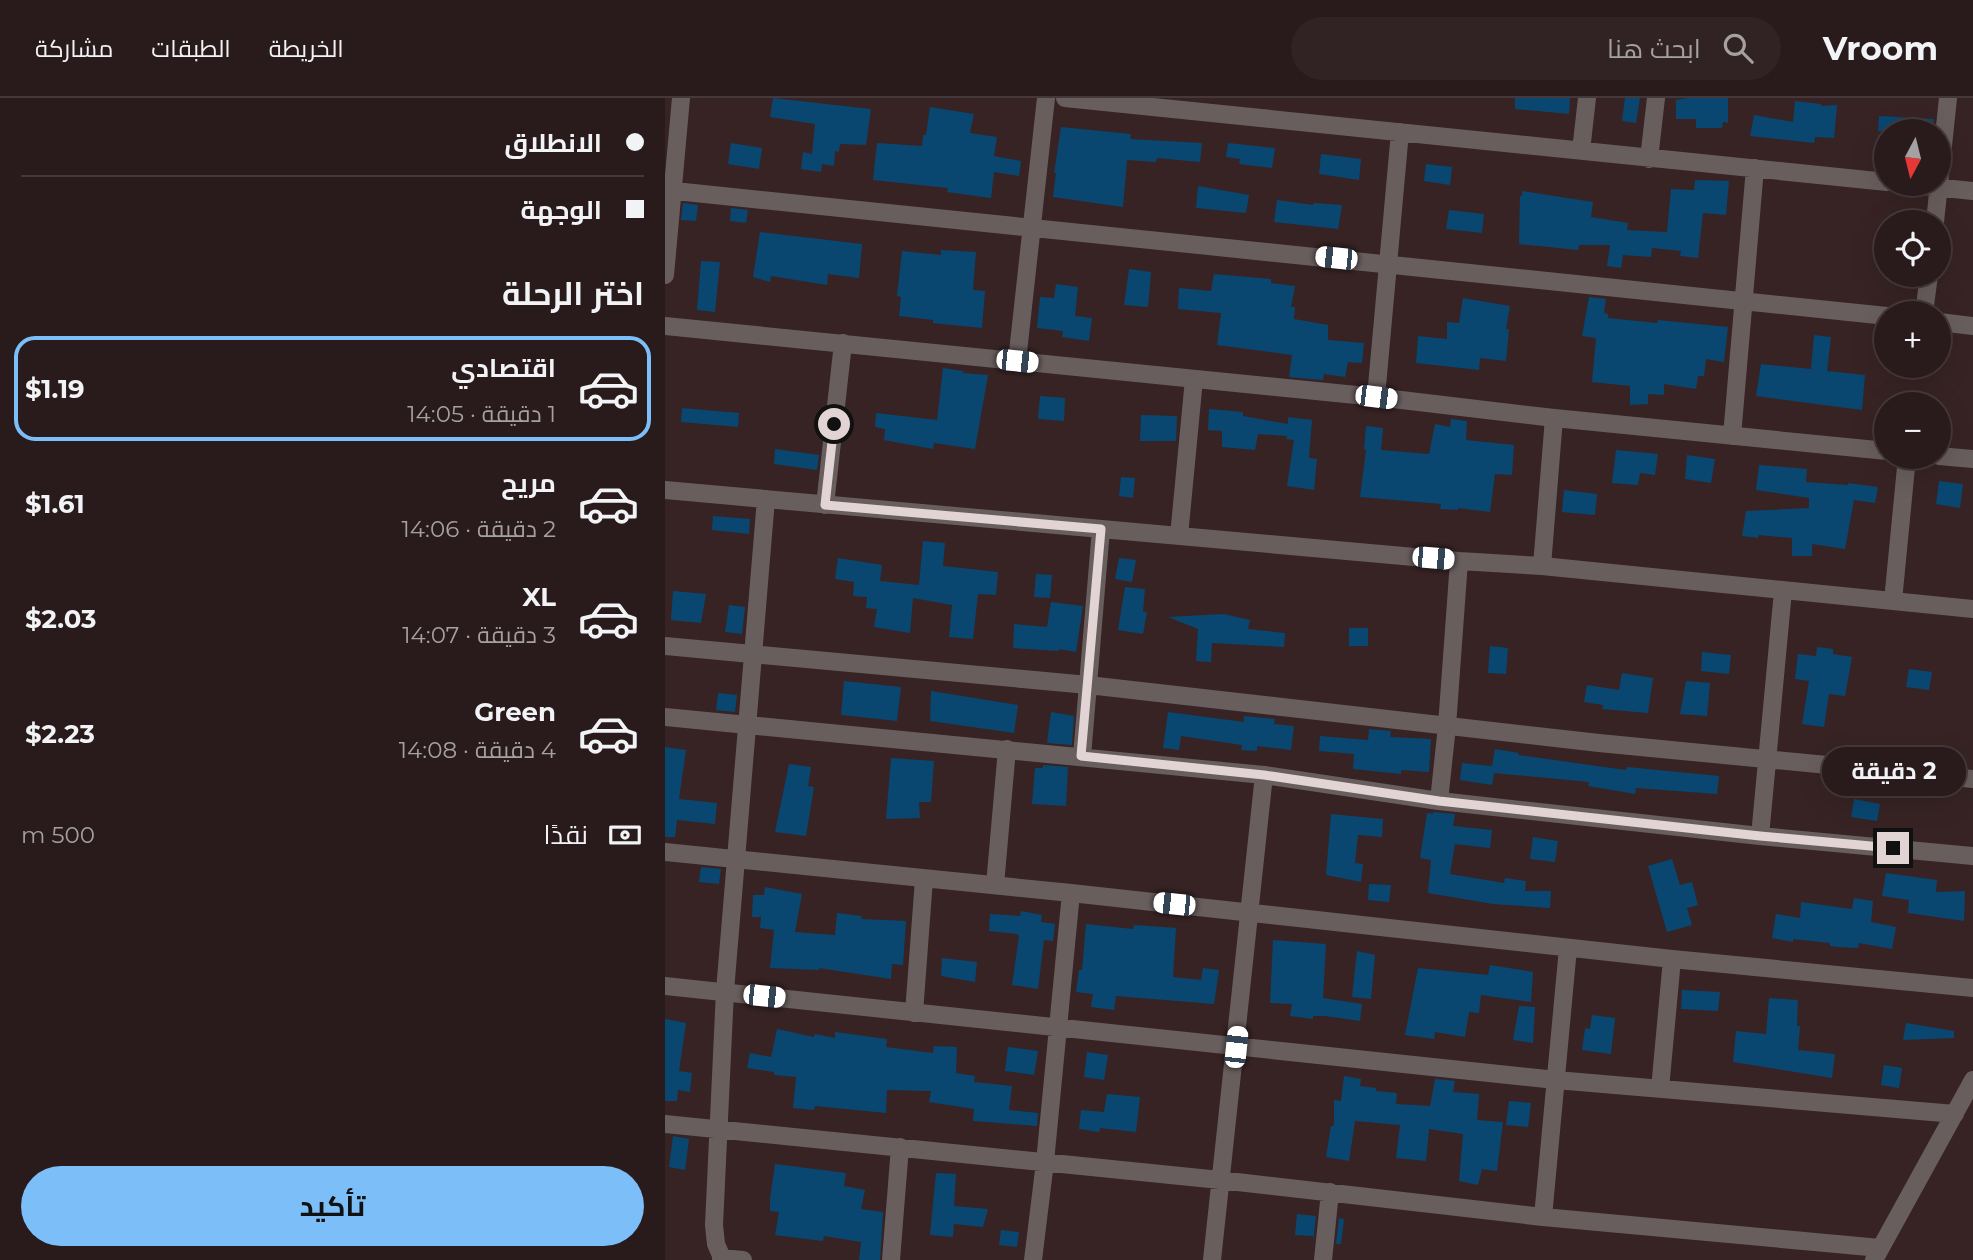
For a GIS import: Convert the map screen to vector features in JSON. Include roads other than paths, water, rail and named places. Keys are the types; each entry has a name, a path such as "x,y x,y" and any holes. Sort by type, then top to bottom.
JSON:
{"street":[{"path":"665,275 668,191 681,98"},
{"path":"1017,361 1046,98"},
{"path":"1065,98 1224,106 1400,132 1874,181"},
{"path":"1581,151 1587,98"},
{"path":"1649,159 1656,98"},
{"path":"1946,119 1948,98"},
{"path":"1376,397 1400,132"},
{"path":"1732,436 1755,168"},
{"path":"1951,188 1973,191"},
{"path":"668,191 1874,315"},
{"path":"1951,323 1973,326"},
{"path":"665,326 1874,450"},
{"path":"825,505 843,343"},
{"path":"1179,536 1194,379"},
{"path":"1542,566 1554,418"},
{"path":"1951,457 1973,459"},
{"path":"1893,601 1906,469"},
{"path":"665,490 1459,561 1542,566 1973,609"},
{"path":"743,1260 722,1259 716,1244 714,1225 725,991 766,499"},
{"path":"1081,756 1101,529"},
{"path":"1439,801 1459,561"},
{"path":"1760,836 1783,591"},
{"path":"665,646 1089,685 1599,743 1973,779"},
{"path":"665,717 1264,775 1439,801 1973,856"},
{"path":"995,885 1007,749"},
{"path":"1212,1260 1264,775"},
{"path":"665,852 1071,893 1672,959 1973,988"},
{"path":"914,1013 924,879"},
{"path":"1033,1260 1071,893"},
{"path":"1543,1217 1568,948"},
{"path":"1660,1090 1672,959"},
{"path":"665,986 1556,1080 1955,1114"},
{"path":"665,1124 1220,1180 1877,1254 1973,1080"},
{"path":"891,1260 900,1146"},
{"path":"1323,1260 1330,1192"}]}
